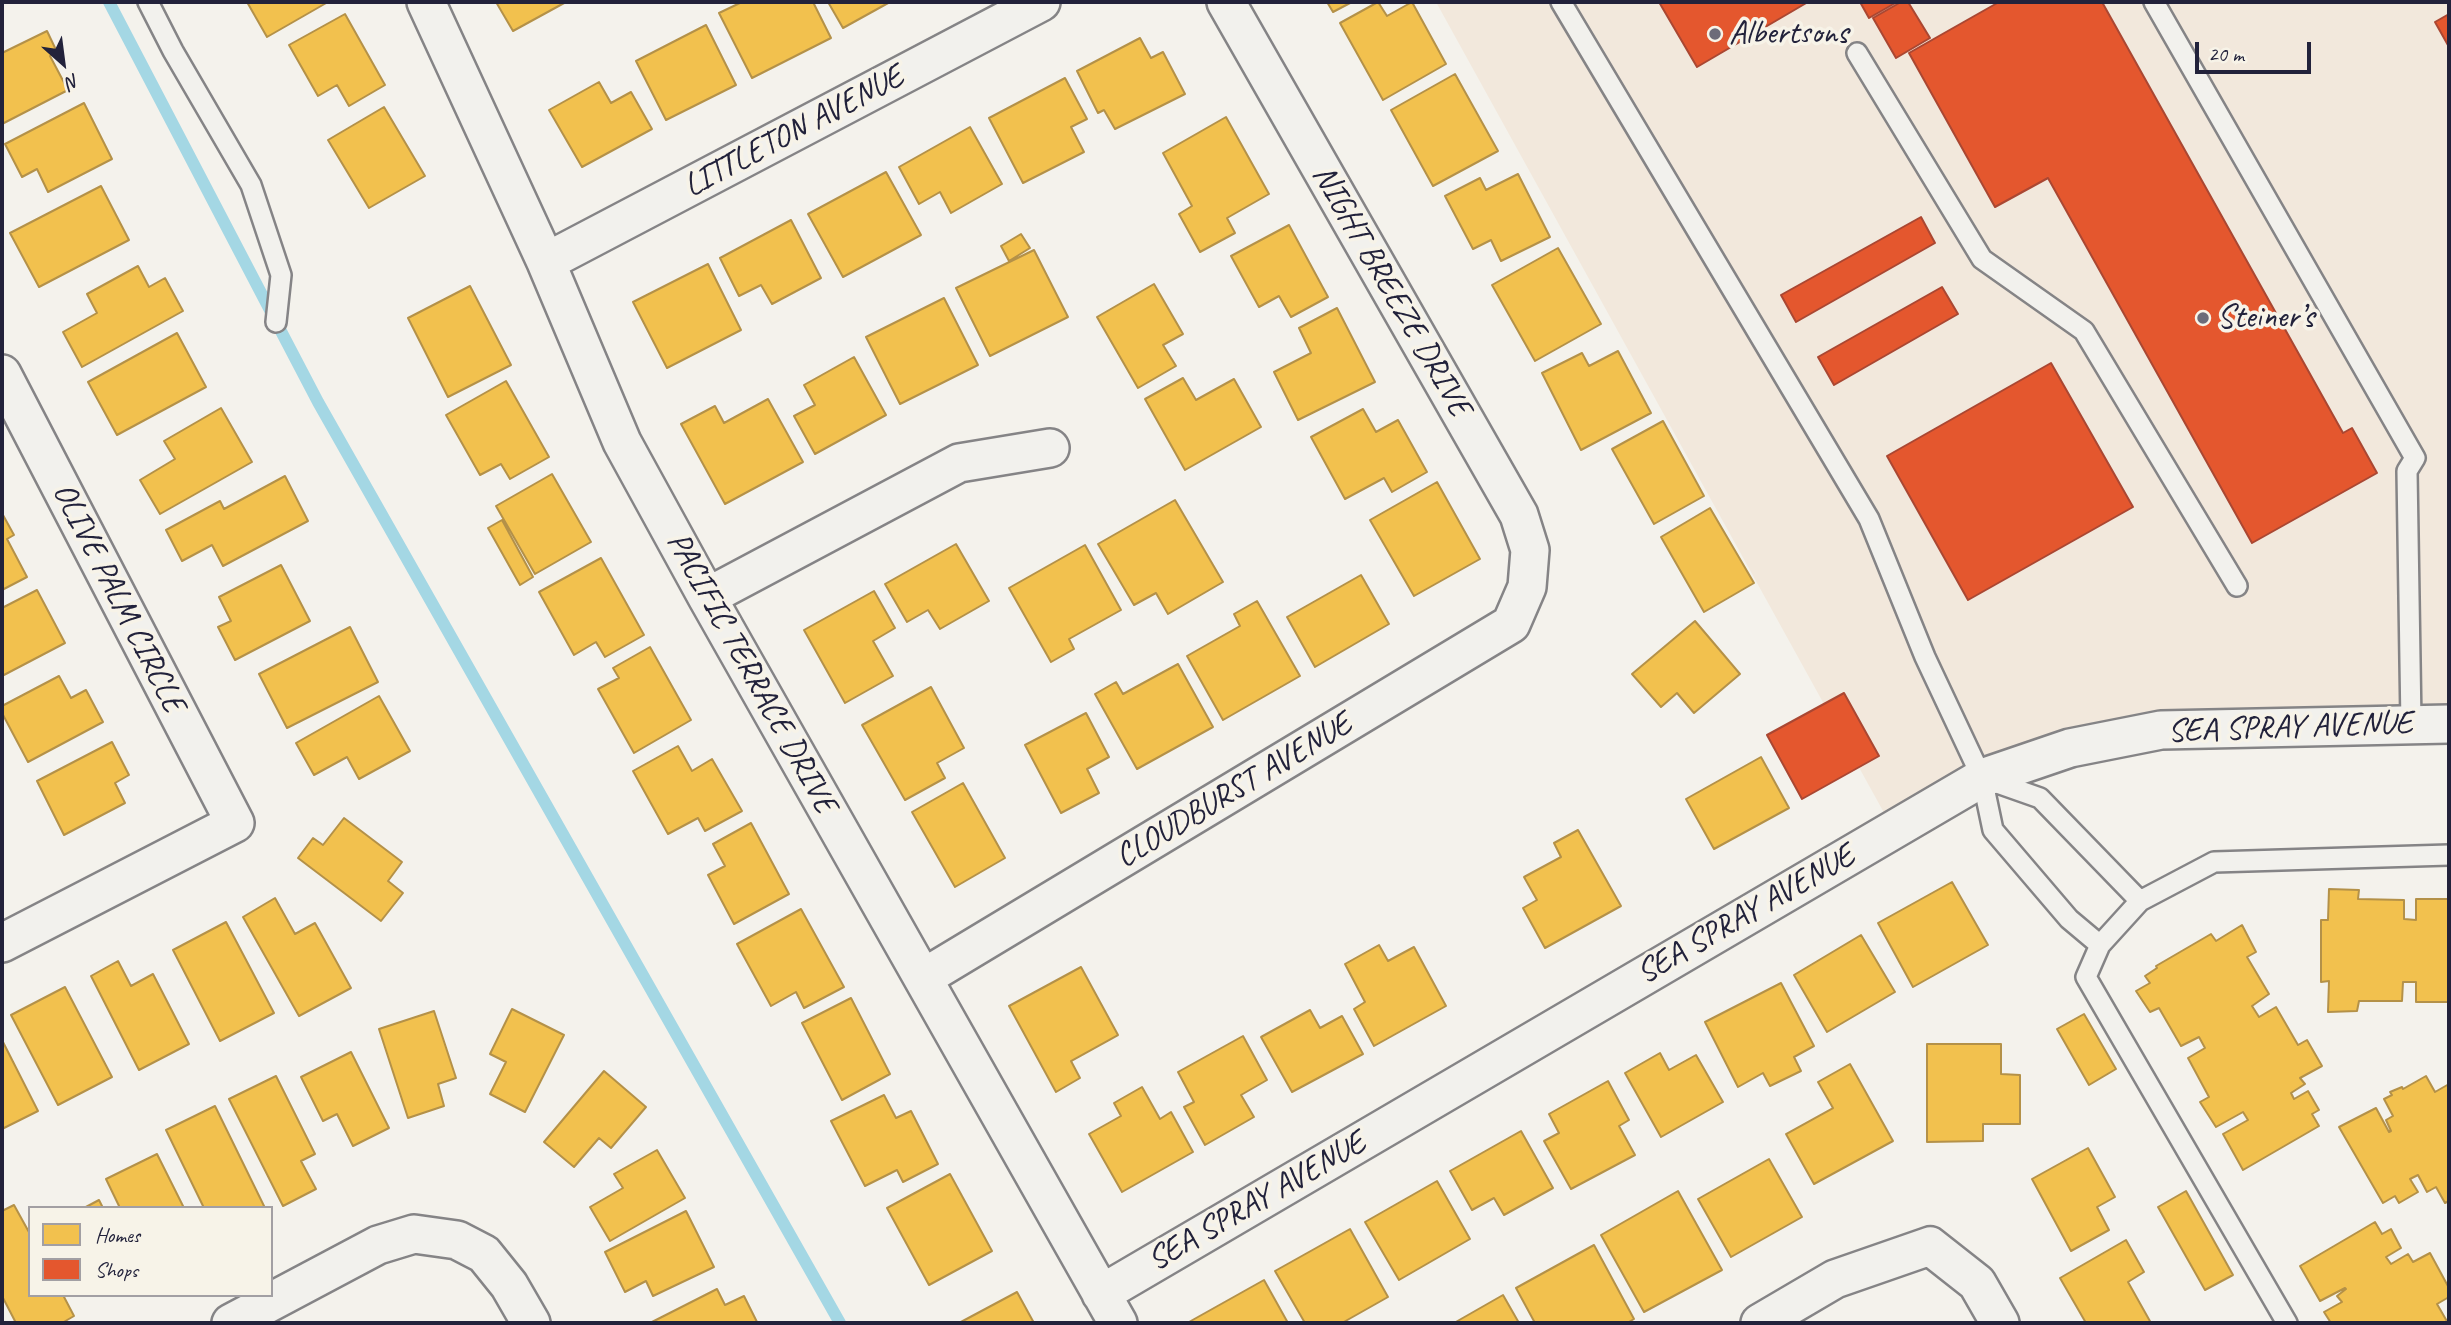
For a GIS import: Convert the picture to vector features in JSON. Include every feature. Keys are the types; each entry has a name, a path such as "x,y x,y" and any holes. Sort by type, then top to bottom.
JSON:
{"street":[{"name":"PACIFIC TERRACE DRIVE","path":"426,2 546,262 622,442 1110,1309"},
{"name":"LITTLETON AVENUE","path":"546,262 1041,2"},
{"name":"NIGHT BREEZE DRIVE","path":"1226,2 1519,515 1530,550 1527,587"},
{"name":"OLIVE PALM CIRCLE","path":"2,374 235,823 2,943"},
{"path":"707,597 959,463 1050,448"},
{"name":"CLOUDBURST AVENUE","path":"923,978 1511,624 1527,587"},
{"name":"SEA SPRAY AVENUE","path":"1110,1309 1982,778 2070,748 2161,730 2449,724"},
{"path":"231,1323 378,1245 414,1234 457,1240 484,1254 509,1284 531,1323"},
{"path":"1760,1323 1835,1279 1930,1246 1977,1283 2000,1323"}],"lane":[{"path":"148,2 251,185 281,275 276,323"},
{"path":"1561,2 1869,519 1925,657 1982,778 1993,830 2069,919 2099,945"},
{"path":"2154,2 2415,458 2407,471 2411,724"},
{"path":"1857,53 1982,259 2084,331 2237,586"},
{"path":"1982,778 2040,798 2140,901"},
{"path":"2287,1323 2086,977 2099,945 2140,901 2214,862 2449,855"}],"shaded area":[{"path":"1436,2 2449,2 2449,724 2161,730 1893,829"}],"building: Homes":[{"path":"247,2 328,2 267,37"},
{"path":"496,2 566,2 513,31"},
{"path":"742,2 813,2 831,38 752,78 719,13"},
{"path":"828,2 890,2 843,28"},
{"path":"1327,2 1352,2 1333,12"},
{"path":"1378,2 1387,16 1412,2 1446,64 1383,100 1340,23"},
{"path":"345,14 385,85 349,106 337,85 318,96 289,45"},
{"path":"706,25 736,85 666,120 636,61"},
{"path":"47,31 57,52 50,56 68,90 2,124 2,53"},
{"path":"1140,38 1151,58 1163,52 1185,94 1115,129 1104,110 1098,113 1077,71"},
{"path":"1455,74 1498,151 1433,186 1391,110"},
{"path":"1065,78 1087,119 1071,127 1084,152 1023,183 989,118"},
{"path":"599,82 611,103 631,92 652,129 582,167 549,110"},
{"path":"84,103 112,159 48,192 37,169 22,177 5,144"},
{"path":"384,107 425,176 369,208 328,140"},
{"path":"1226,117 1269,194 1227,218 1235,233 1200,252 1179,214 1192,206 1163,153"},
{"path":"970,127 1002,184 951,213 940,192 919,204 899,167"},
{"path":"886,172 921,235 843,277 808,214"},
{"path":"1518,174 1550,237 1501,261 1491,240 1473,249 1445,196 1480,178 1486,190"},
{"path":"101,186 129,240 39,287 10,233"},
{"path":"791,220 821,278 772,304 761,285 739,296 720,258"},
{"path":"1289,225 1328,297 1291,317 1279,296 1259,307 1231,256"},
{"path":"1021,234 1030,248 1009,261 1001,246"},
{"path":"1558,248 1601,324 1535,361 1492,285"},
{"path":"1034,250 1068,317 990,356 956,288"},
{"path":"708,264 741,330 667,368 633,302"},
{"path":"138,266 149,287 165,278 183,311 82,367 63,332 97,313 87,294"},
{"path":"1154,284 1183,334 1163,345 1176,366 1138,388 1097,317"},
{"path":"470,286 511,365 448,397 408,318"},
{"path":"944,298 978,365 900,404 866,337"},
{"path":"1337,308 1375,382 1298,420 1274,372 1311,353 1299,328"},
{"path":"177,333 206,387 117,435 88,382"},
{"path":"1618,351 1651,413 1581,450 1542,373 1582,353 1589,366"},
{"path":"854,357 886,415 815,454 794,416 815,405 804,385"},
{"path":"1183,378 1196,400 1234,379 1261,427 1185,470 1145,399"},
{"path":"506,381 549,457 510,479 501,464 480,475 446,415"},
{"path":"768,399 803,462 725,504 681,424 715,406 724,423"},
{"path":"221,408 252,462 160,514 140,480 175,459 164,441"},
{"path":"1363,409 1376,432 1398,420 1427,472 1392,492 1384,478 1345,499 1311,437"},
{"path":"1663,421 1704,496 1654,524 1612,449"},
{"path":"552,474 591,542 535,574 496,506"},
{"path":"285,476 308,521 223,566 212,545 182,561 166,530 220,501 224,509"},
{"path":"1437,482 1480,559 1414,596 1370,520"},
{"path":"1175,500 1223,582 1168,614 1156,593 1134,605 1098,544"},
{"path":"1710,508 1754,583 1704,612 1661,537"},
{"path":"3,515 14,535 7,539 27,577 2,590"},
{"path":"502,520 533,577 520,585 488,528"},
{"path":"956,544 989,601 940,629 928,610 907,622 885,584"},
{"path":"1085,545 1121,610 1069,639 1074,649 1051,662 1009,588"},
{"path":"601,558 644,635 605,657 596,642 574,655 539,592"},
{"path":"281,565 310,621 235,660 218,627 231,621 219,597"},
{"path":"1361,575 1389,624 1315,667 1287,617"},
{"path":"37,590 65,643 2,676 2,608"},
{"path":"874,591 895,628 873,641 893,676 845,703 804,630"},
{"path":"1257,601 1300,676 1223,720 1187,656 1240,626 1234,614"},
{"path":"1695,621 1740,674 1694,713 1677,693 1661,707 1632,674"},
{"path":"350,627 378,682 287,728 259,674"},
{"path":"650,647 691,720 634,753 598,689 619,678 613,668"},
{"path":"1178,664 1213,727 1137,769 1095,694 1116,682 1123,694"},
{"path":"59,676 71,698 86,690 103,722 28,762 2,713 2,706"},
{"path":"931,687 964,748 937,763 945,778 905,800 862,725"},
{"path":"379,696 410,751 359,779 347,757 314,775 296,743"},
{"path":"1086,713 1109,757 1087,769 1099,793 1061,813 1025,745"},
{"path":"112,742 129,775 115,783 125,803 64,835 37,781"},
{"path":"678,746 692,771 712,759 742,811 705,831 698,818 668,834 633,771"},
{"path":"1761,757 1789,808 1714,849 1686,799"},
{"path":"963,783 1005,858 955,887 912,812"},
{"path":"344,818 402,862 388,881 403,893 381,921 298,858 313,838 323,845"},
{"path":"751,823 789,894 734,924 708,875 725,866 713,844"},
{"path":"1578,830 1621,906 1545,948 1523,908 1537,900 1524,877 1561,857 1554,843"},
{"path":"1952,882 1988,945 1913,987 1878,923"},
{"path":"2329,889 2359,890 2358,899 2404,900 2404,919 2416,920 2416,899 2449,899 2449,1002 2416,1002 2416,982 2403,982 2402,1001 2359,1001 2357,1011 2328,1012 2329,981 2321,982 2321,920 2328,920"},
{"path":"275,898 295,934 315,923 351,988 299,1016 243,917"},
{"path":"801,909 844,987 804,1008 796,992 771,1006 737,944"},
{"path":"226,922 274,1013 220,1041 173,950"},
{"path":"2242,925 2256,952 2247,957 2269,994 2252,1006 2259,1017 2276,1007 2298,1045 2307,1040 2322,1066 2300,1078 2305,1084 2291,1093 2294,1099 2308,1091 2319,1110 2312,1114 2319,1126 2243,1170 2223,1134 2248,1120 2243,1112 2216,1127 2200,1102 2209,1097 2188,1058 2205,1048 2199,1037 2181,1046 2159,1008 2150,1012 2136,991 2150,983 2145,976 2157,968 2156,966 2211,934 2216,941"},
{"path":"1861,935 1895,992 1827,1032 1794,975"},
{"path":"1379,945 1388,961 1414,947 1446,1006 1374,1046 1354,1009 1365,1002 1345,964"},
{"path":"118,961 131,986 153,974 189,1044 139,1070 91,976"},
{"path":"1081,967 1118,1035 1071,1061 1080,1078 1056,1092 1009,1006"},
{"path":"1781,983 1814,1046 1794,1057 1801,1071 1770,1086 1763,1073 1738,1087 1705,1022"},
{"path":"65,987 112,1077 58,1105 11,1015"},
{"path":"851,998 890,1074 842,1100 802,1023"},
{"path":"512,1009 564,1035 525,1112 490,1094 506,1062 490,1054"},
{"path":"1310,1010 1320,1028 1342,1016 1363,1054 1292,1092 1261,1037"},
{"path":"434,1011 456,1078 438,1084 444,1106 408,1118 379,1029"},
{"path":"2084,1014 2116,1069 2089,1085 2057,1029"},
{"path":"1243,1036 1267,1080 1241,1095 1254,1117 1205,1145 1184,1107 1194,1102 1178,1072"},
{"path":"2,1043 38,1111 2,1129"},
{"path":"1927,1044 2001,1044 2001,1074 2020,1075 2020,1124 1983,1124 1983,1141 1927,1142"},
{"path":"351,1052 389,1128 353,1146 337,1114 323,1121 301,1077"},
{"path":"1660,1053 1669,1070 1696,1055 1723,1102 1661,1137 1625,1073"},
{"path":"1850,1064 1893,1141 1814,1184 1786,1134 1833,1108 1818,1082"},
{"path":"604,1071 646,1107 611,1148 599,1138 574,1167 544,1142"},
{"path":"276,1076 315,1154 301,1161 316,1189 283,1206 229,1099"},
{"path":"2426,1076 2435,1092 2449,1084 2449,1201 2445,1203 2436,1187 2427,1192 2418,1175 2410,1179 2418,1192 2399,1203 2395,1196 2383,1203 2339,1127 2376,1108 2389,1132 2391,1131 2386,1120 2393,1116 2384,1099 2392,1095 2390,1092 2402,1087 2403,1089"},
{"path":"1608,1081 1629,1120 1619,1126 1635,1155 1571,1189 1544,1141 1559,1133 1549,1114"},
{"path":"1142,1087 1160,1119 1171,1112 1193,1152 1122,1192 1089,1134 1121,1116 1114,1103"},
{"path":"884,1095 896,1118 911,1111 938,1164 903,1182 897,1170 865,1186 831,1121"},
{"path":"215,1106 264,1206 203,1206 166,1130"},
{"path":"1521,1131 1553,1188 1504,1215 1494,1198 1472,1210 1450,1171"},
{"path":"2088,1148 2115,1197 2097,1207 2109,1230 2071,1251 2032,1179"},
{"path":"657,1150 685,1198 610,1241 590,1207 623,1188 614,1174"},
{"path":"157,1154 183,1206 119,1206 106,1179"},
{"path":"1769,1159 1802,1217 1731,1257 1698,1199"},
{"path":"950,1174 992,1251 929,1285 887,1208"},
{"path":"1437,1181 1470,1239 1399,1280 1365,1222"},
{"path":"1678,1191 1722,1270 1644,1312 1601,1235"},
{"path":"2186,1191 2233,1275 2205,1290 2158,1207"},
{"path":"99,1200 102,1206 88,1206"},
{"path":"14,1205 28,1230 28,1297 64,1297 74,1316 62,1323 16,1323 2,1296 2,1211"},
{"path":"686,1211 714,1267 653,1296 646,1281 625,1292 605,1252"},
{"path":"2375,1222 2382,1234 2391,1229 2401,1248 2386,1257 2391,1264 2408,1254 2413,1262 2430,1253 2449,1288 2449,1297 2437,1304 2448,1323 2331,1323 2324,1312 2342,1302 2337,1296 2346,1289 2320,1301 2300,1266"},
{"path":"1350,1229 1388,1297 1342,1323 1305,1323 1275,1271"},
{"path":"2126,1240 2144,1272 2128,1282 2151,1323 2086,1323 2060,1278"},
{"path":"1594,1245 1634,1319 1627,1323 1535,1323 1516,1288"},
{"path":"1264,1280 1288,1323 1189,1322"},
{"path":"717,1289 725,1305 744,1296 757,1322 650,1323"},
{"path":"1017,1292 1034,1323 959,1323"},
{"path":"1503,1295 1519,1323 1454,1323"}],"building: Shops":[{"name":"Albertsons","path":"1659,2 1808,2 1697,67"},
{"name":"Albertsons","path":"1860,2 1897,2 1869,18"},
{"path":"1901,2 1908,2 1930,38 1896,58 1873,18"},
{"name":"Steiner’s","path":"1999,2 2102,2 2343,433 2352,428 2377,473 2252,543 2048,178 1995,207 1909,53"},
{"path":"2449,14 2449,47 2435,22"},
{"path":"1921,217 1935,243 1796,322 1781,295"},
{"path":"1942,287 1958,314 1834,385 1818,357"},
{"path":"2051,363 2133,507 1968,600 1887,456"},
{"path":"1844,693 1879,756 1802,799 1767,735"}],"waterway":[{"path":"109,2 318,402 840,1323"}],"place":[{"name":"Albertsons","path":"1715,34"},
{"name":"Steiner’s","path":"2203,318"}]}
